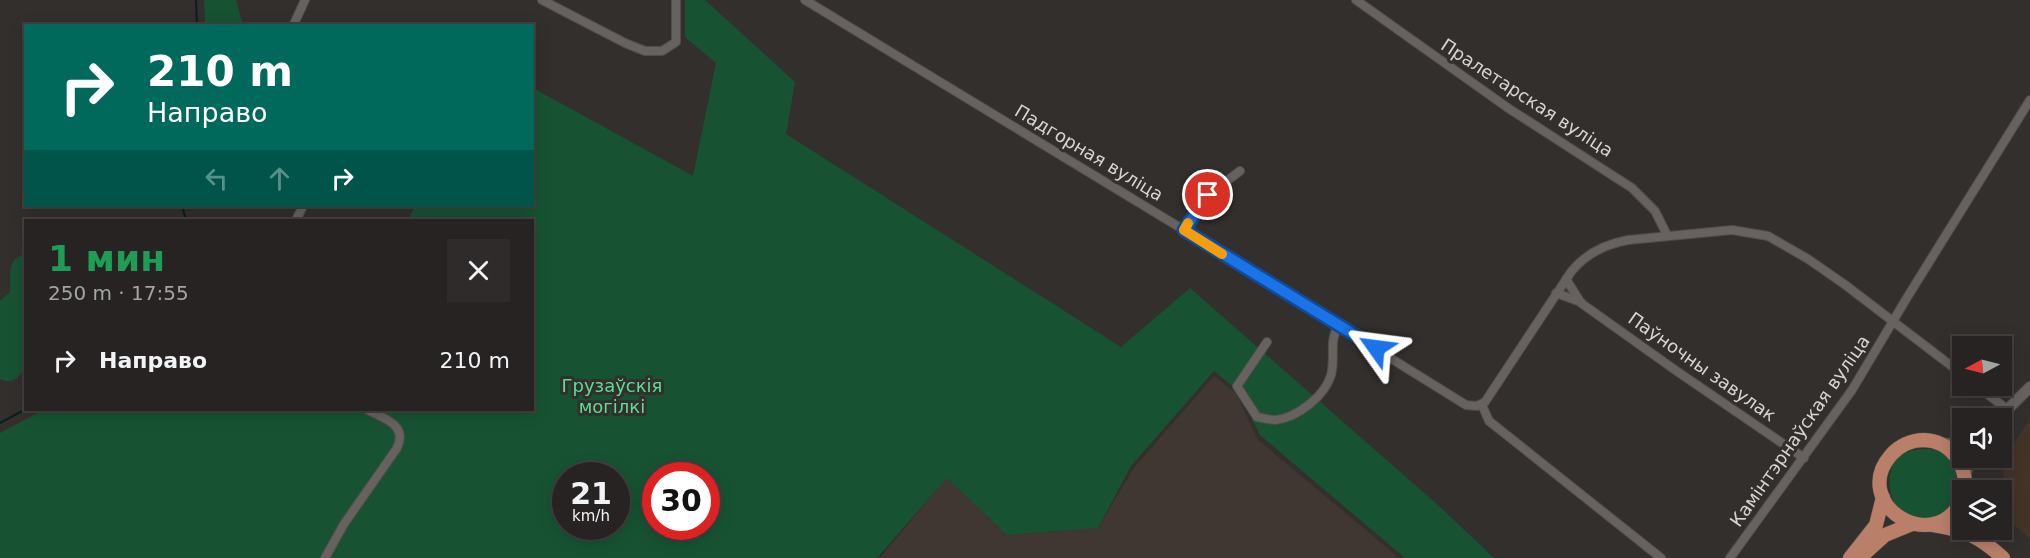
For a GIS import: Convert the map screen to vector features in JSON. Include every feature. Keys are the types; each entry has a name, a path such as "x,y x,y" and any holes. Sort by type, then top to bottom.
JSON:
{"main road":[{"path":"1850,558 1876,525 1883,497 1881,476 1894,452 1906,444 1920,440 1940,444 1957,457 1963,480"},
{"path":"1883,497 1894,514 1912,525"},
{"path":"1933,525 1952,515"},
{"path":"1860,558 1885,535 1912,525 1960,529 1977,537 2003,558"},
{"path":"1993,540 2012,558"}],"street":[{"path":"294,24 305,0"},
{"path":"542,0 625,43 645,51 655,52 670,47 676,42 676,0"},
{"name":"Падгорная вуліца","path":"805,0 1184,230 1461,402 1472,406 1482,405"},
{"name":"Пралетарская вуліца","path":"1356,0 1508,108 1632,188 1656,211 1667,235"},
{"name":"Камінтэрнаўская вуліца","path":"1730,558 1852,390 2030,99"},
{"path":"1184,230 1208,195 1240,171"},
{"path":"1660,558 1489,421 1482,405 1578,262 1600,248 1628,240 1732,230 1768,236 1808,259 1895,321 1952,366"},
{"name":"Паўночны завулак","path":"1566,279 1581,303"},
{"name":"Паўночны завулак","path":"1558,290 1581,303 1804,458"},
{"path":"1267,342 1237,386 1257,417 1274,420 1299,412 1326,384 1331,374 1333,334 1339,325"},
{"path":"2010,408 2030,387"},
{"path":"1990,396 2005,408"},
{"path":"325,558 344,524 400,441 401,432 396,427 370,411"},
{"path":"1940,444 1952,443"}],"shaded area":[{"path":"1214,376 1236,393 1257,439 1399,558 880,558 947,477 1007,535 1098,528 1133,469"},
{"path":"2030,419 2030,539 2012,523 2012,480 2003,480 2003,468 2012,468 2012,446"}],"green space":[{"path":"204,0 236,0 243,24 205,24"},
{"name":"Грузаўскія могілкі","path":"685,0 705,0 795,82 786,134 1121,347 1190,288 1438,505 1494,558 1405,558 1260,435 1237,390 1214,371 1131,466 1098,528 1007,535 947,478 877,558 0,558 0,433 41,411 534,411 534,219 408,219 414,207 534,207 534,89 693,176 716,63 685,37"},
{"path":"24,255 24,366 17,378 5,381 0,379 0,301 10,292 12,264"},
{"path":"1932,449 1946,455 1952,462 1952,468 1956,468 1960,477 1960,480 1952,480 1952,508 1937,517 1921,518 1909,515 1895,504 1890,489 1890,473 1896,460 1904,453"}],"waterway":[{"path":"196,0 197,24"},
{"path":"182,207 186,219"},
{"path":"0,423 24,410"}],"slow traffic":[{"path":"1188,223 1184,230 1222,254"}],"route":[{"path":"1208,195 1184,230 1376,348"}]}
